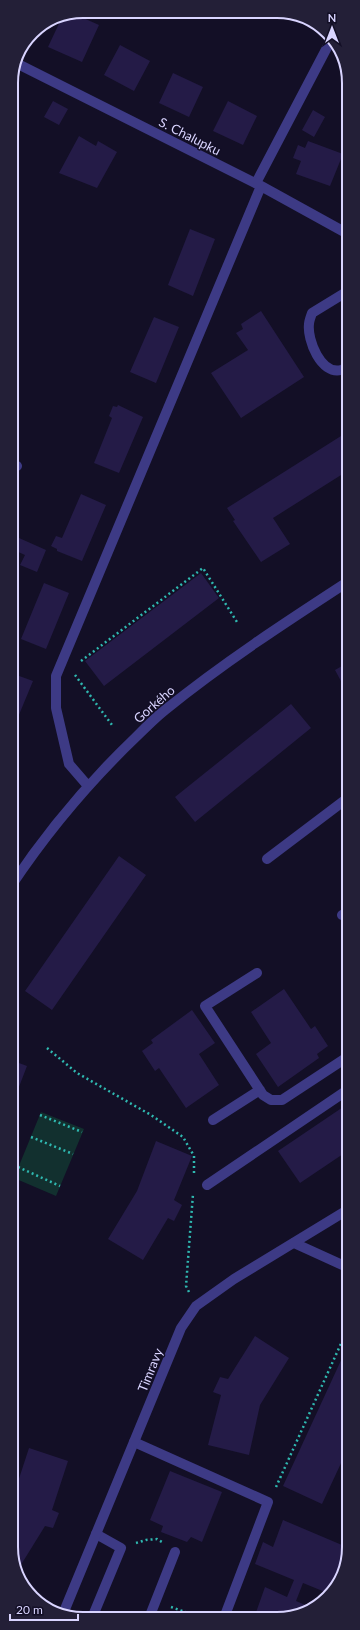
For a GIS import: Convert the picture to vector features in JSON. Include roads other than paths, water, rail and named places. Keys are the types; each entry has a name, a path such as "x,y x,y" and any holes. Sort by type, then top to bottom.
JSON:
{"street":[{"path":"88,786 69,764 56,708 56,676 258,184 327,48"},
{"name":"S. Chalupku","path":"21,65 258,184 342,231"},
{"path":"342,295 312,313 308,324 310,339 320,361 331,370 342,369"},
{"name":"Gorkého","path":"18,876 46,836 88,786 119,753 164,711 247,648 342,586"},
{"path":"267,859 342,802"},
{"path":"257,973 206,1006 264,1095 271,1100 282,1100 342,1061"},
{"path":"213,1120 260,1090"},
{"path":"207,1186 342,1094"},
{"name":"Timravy","path":"65,1610 181,1328 196,1306 234,1279 342,1213"},
{"path":"294,1243 342,1265"},
{"path":"134,1442 268,1502 226,1612"},
{"path":"94,1612 121,1548 96,1534"},
{"path":"151,1612 175,1552"}]}
